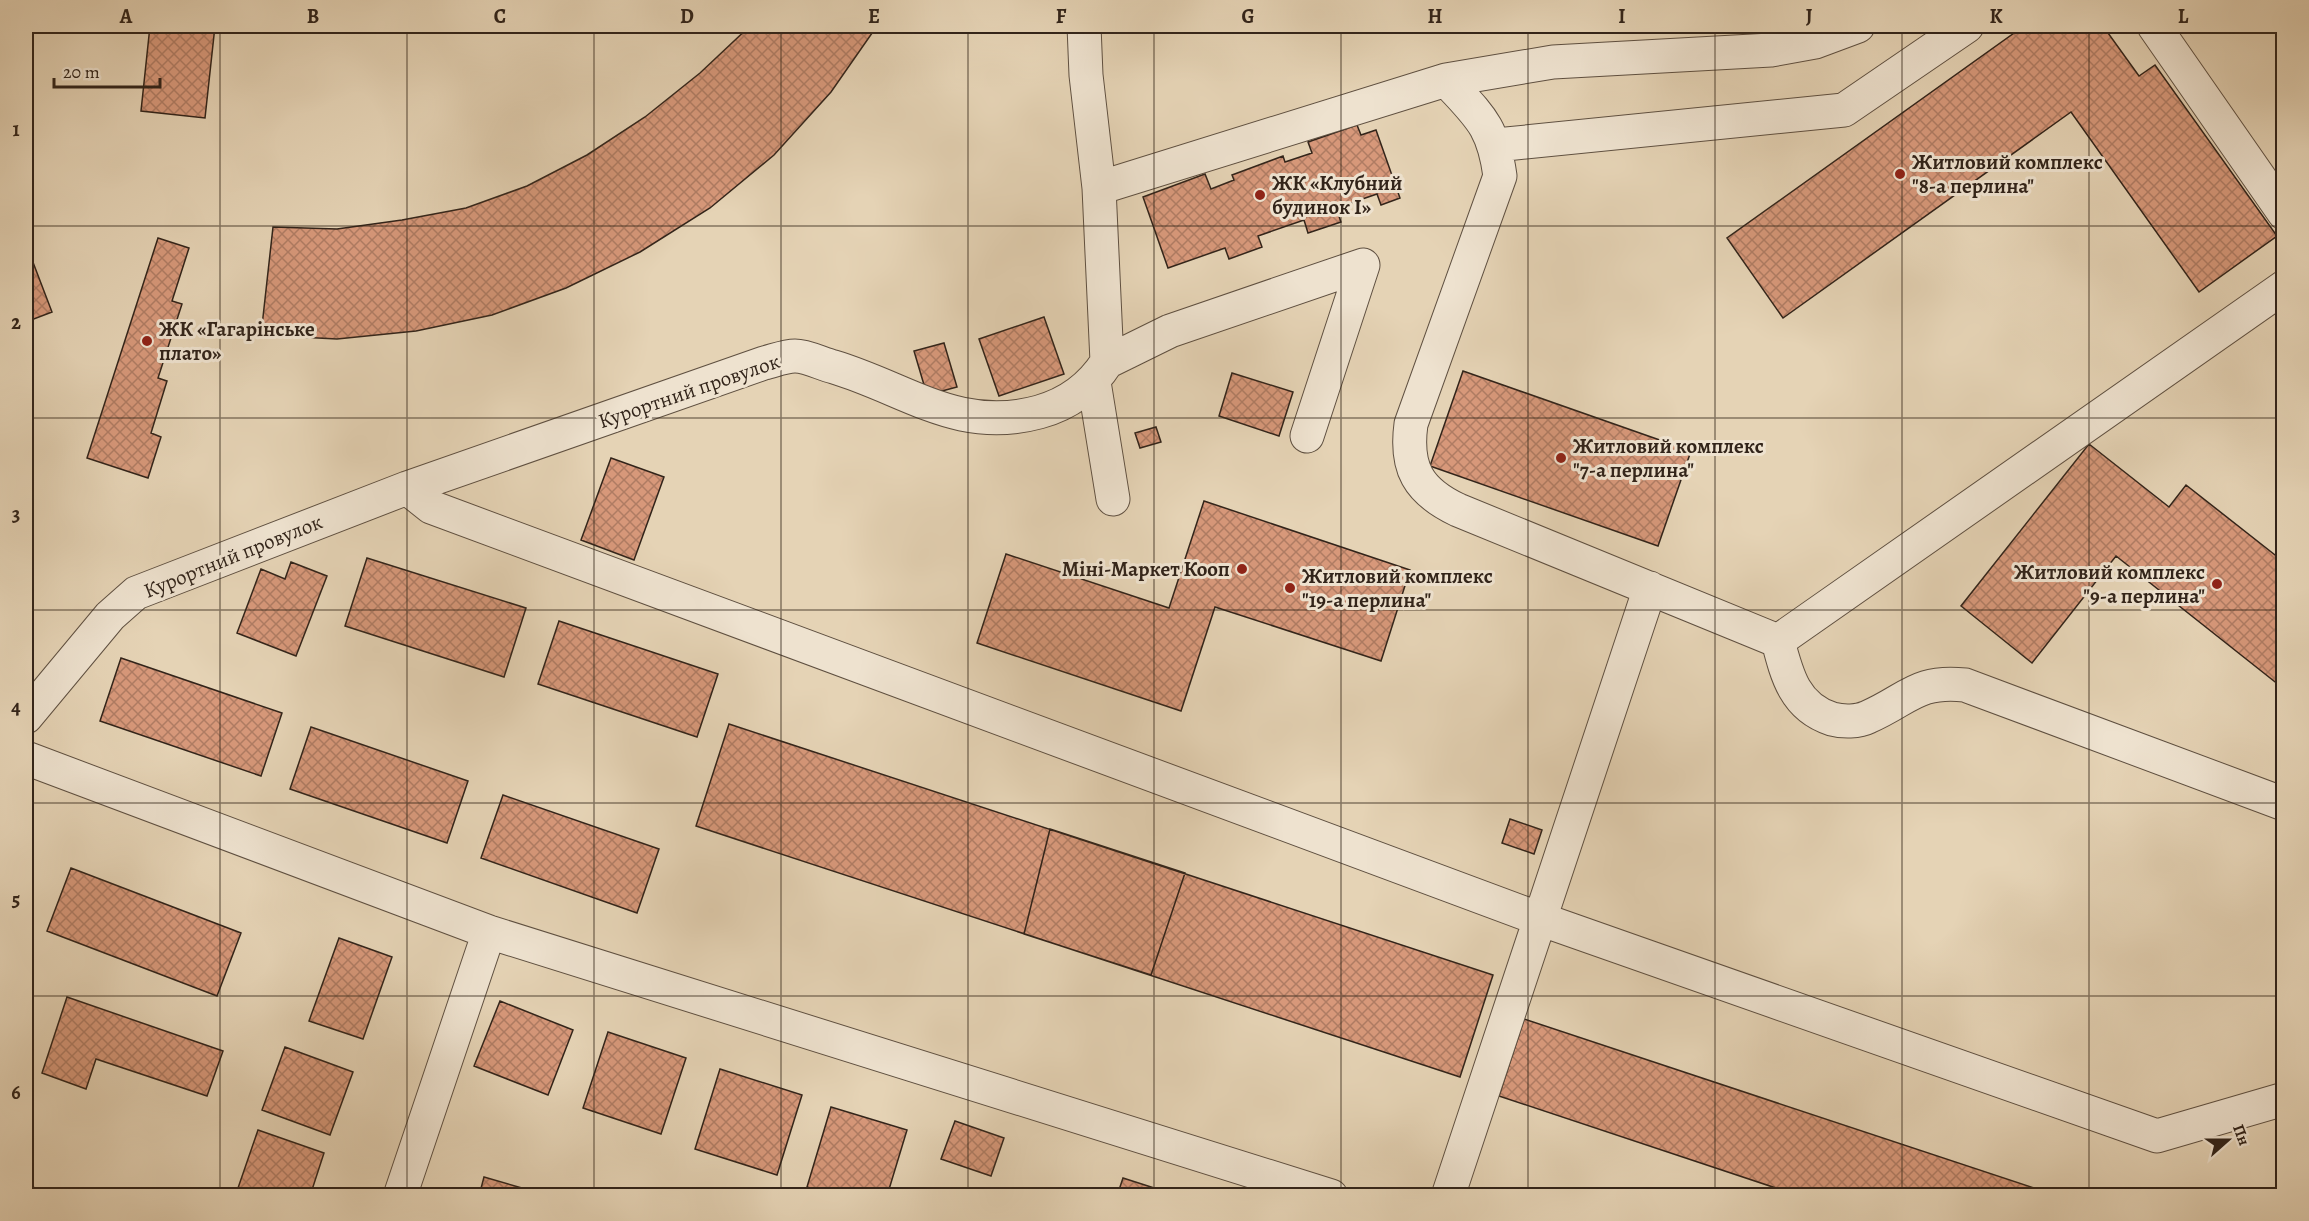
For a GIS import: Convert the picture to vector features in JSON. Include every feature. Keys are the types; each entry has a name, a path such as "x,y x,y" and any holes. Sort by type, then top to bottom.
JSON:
{"street":[{"path":"1084,26 1086,75 1099,188 1101,372 1113,499"},
{"path":"1099,188 1446,80 1553,62 1771,50 1815,42 1858,26"},
{"path":"1496,145 1844,110 1967,26"},
{"path":"2154,26 2283,213"},
{"path":"1446,80 1482,118 1496,145 1500,176 1411,423 1408,445 1412,467 1422,486 1438,501 1778,641"},
{"name":"Курортний провулок","path":"26,717 110,616 136,593 407,488 764,363 795,356 865,376 952,414 983,418 1019,417 1047,410 1073,398 1101,372 1170,331 1363,265 1307,436"},
{"path":"1778,641 2283,286"},
{"path":"407,488 431,507 1540,919 2157,1136 2283,1099"},
{"path":"1448,1196 1650,588"},
{"path":"1778,641 1787,676 1799,699 1818,714 1842,722 1866,718 1918,688 1942,683 1965,685 2283,804"},
{"path":"26,758 489,932 1331,1196"},
{"path":"400,1196 489,932"}],"building":[{"path":"150,26 215,26 205,118 141,111"},
{"path":"750,26 877,26 831,92 774,155 710,208 640,252 566,288 492,315 416,331 337,339 261,335 273,227 337,229 402,220 466,208 527,186 587,155 645,117 700,73"},
{"name":"Житловий комплекс \"8-а перлина\"","path":"2024,26 2103,26 2139,76 2155,65 2277,236 2199,292 2071,112 1783,318 1727,238"},
{"name":"ЖК «Клубний будинок I»","path":"1357,125 1361,135 1376,130 1400,198 1381,205 1377,194 1336,208 1341,222 1308,233 1304,220 1258,236 1262,247 1229,259 1225,248 1168,268 1143,197 1205,174 1211,189 1234,180 1232,175 1283,156 1285,162 1312,153 1308,142"},
{"name":"ЖК «Гагарінське плато»","path":"158,238 189,248 172,301 182,304 158,378 167,381 151,433 161,437 148,478 87,458"},
{"path":"26,244 52,312 26,322"},
{"path":"1044,317 1064,374 999,396 979,339"},
{"path":"944,343 957,387 927,395 914,351"},
{"name":"Житловий комплекс \"7-а перлина\"","path":"1463,371 1691,451 1658,546 1430,466"},
{"path":"1232,373 1293,392 1279,436 1219,416"},
{"path":"1156,427 1161,442 1140,448 1135,433"},
{"name":"Житловий комплекс \"9-а перлина\"","path":"2089,444 2169,507 2186,485 2284,562 2284,689 2116,556 2032,663 1961,606"},
{"path":"611,458 664,477 634,560 581,540"},
{"name":"Житловий комплекс \"19-а перлина\"","path":"1204,501 1410,570 1381,661 1215,607 1181,711 977,643 1006,554 1169,608"},
{"path":"367,558 526,608 504,677 345,626"},
{"path":"291,562 327,576 296,656 237,633 261,569 285,579"},
{"path":"559,621 718,674 697,737 538,684"},
{"path":"121,658 282,713 261,776 100,721"},
{"path":"729,724 1493,975 1460,1077 696,826"},
{"path":"311,727 468,781 447,843 290,789"},
{"path":"503,795 659,849 637,913 481,858"},
{"path":"1510,819 1542,830 1534,854 1502,843"},
{"path":"1050,829 1185,873 1151,975 1024,934"},
{"path":"71,868 241,933 217,996 47,931"},
{"path":"339,938 392,957 363,1039 309,1021"},
{"path":"67,997 223,1051 207,1096 96,1059 86,1089 42,1073"},
{"path":"500,1001 573,1030 548,1095 474,1066"},
{"path":"1524,1019 2058,1196 1800,1196 1499,1096"},
{"path":"608,1032 686,1058 661,1134 583,1108"},
{"path":"285,1047 353,1072 330,1135 262,1110"},
{"path":"720,1069 802,1095 777,1175 695,1149"},
{"path":"831,1107 907,1130 887,1196 835,1196 807,1187"},
{"path":"955,1121 1004,1138 991,1176 941,1159"},
{"path":"258,1130 324,1153 310,1196 258,1196 238,1188"},
{"path":"484,1177 550,1196 479,1196"},
{"path":"1123,1178 1176,1195 1117,1196"},
{"path":"29,1186 62,1196 26,1196"}],"place":[{"name":"Житловий комплекс \"8-а перлина\"","path":"1900,174"},
{"name":"ЖК «Клубний будинок I»","path":"1260,195"},
{"name":"ЖК «Гагарінське плато»","path":"147,341"},
{"name":"Житловий комплекс \"7-а перлина\"","path":"1561,458"},
{"name":"Міні-Маркет Кооп","path":"1242,569"},
{"name":"Житловий комплекс \"9-а перлина\"","path":"2217,584"},
{"name":"Житловий комплекс \"19-а перлина\"","path":"1290,588"}]}
